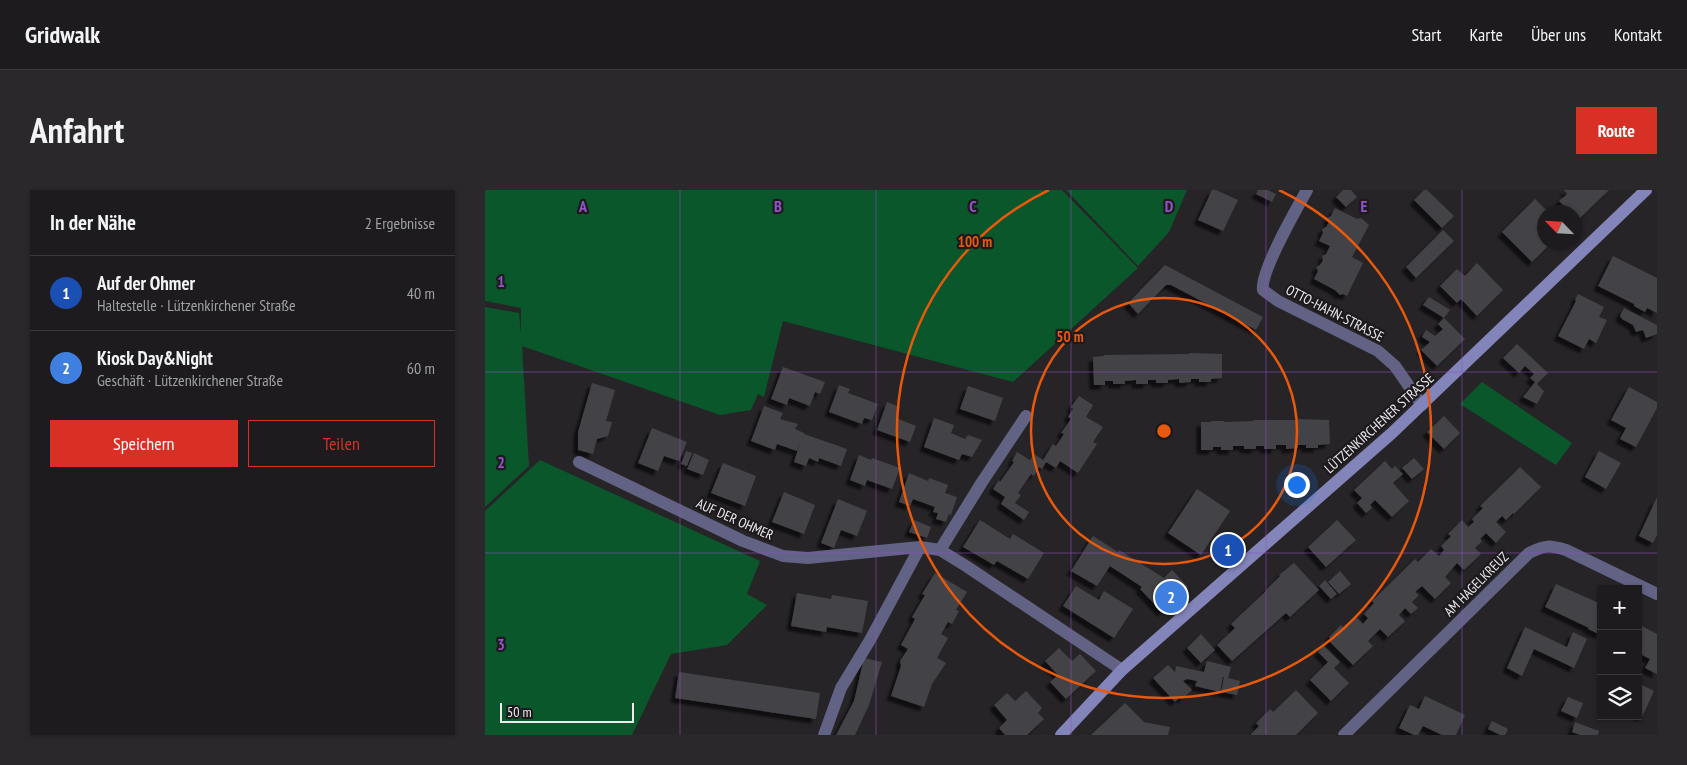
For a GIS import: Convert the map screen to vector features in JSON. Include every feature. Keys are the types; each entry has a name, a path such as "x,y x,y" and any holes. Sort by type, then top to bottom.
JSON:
{"main road":[{"name":"LÜTZENKIRCHENER STRASSE","path":"1061,735 1122,670 1422,405 1646,190"}],"street":[{"name":"OTTO-HAHN-STRASSE","path":"1307,190 1265,274 1262,284 1263,290 1278,301 1378,351 1395,366 1422,405"},
{"path":"940,550 1026,416"},
{"name":"AUF DER OHMER","path":"579,462 743,541 783,556 808,558 919,547 940,550 1122,670"},
{"name":"AM HAGELKREUZ","path":"1344,735 1529,553 1543,546 1553,546 1566,550 1657,594"},
{"path":"824,735 841,688 870,640 919,547"}],"green space":[{"path":"485,190 1062,190 1138,268 1013,382 783,321 764,397 758,394 751,410 720,415 522,346 529,466 485,507 485,307 519,313 521,334 521,308 485,301"},
{"path":"1066,190 1187,190 1169,232 1138,266"},
{"path":"1482,382 1572,443 1556,465 1460,404"},
{"path":"540,460 760,561 747,594 767,605 727,645 671,654 632,735 485,735 485,511"}],"building":[{"path":"1212,190 1238,200 1223,231 1198,220"},
{"path":"1258,190 1268,190 1276,194 1272,202 1256,194"},
{"path":"1343,190 1351,190 1357,197 1346,207 1336,197"},
{"path":"1424,190 1427,190 1454,216 1442,228 1414,200"},
{"path":"1563,190 1609,190 1582,216 1582,205 1563,205 1559,201 1567,193"},
{"path":"1535,199 1541,205 1537,205 1537,250 1544,250 1532,262 1502,232"},
{"path":"1335,208 1357,219 1361,218 1369,225 1352,257 1363,263 1347,296 1340,295 1335,290 1314,279 1318,271 1316,267 1320,265 1323,260 1322,256 1326,254 1330,246 1319,241 1323,233 1322,229 1326,227 1329,222 1327,218 1331,216"},
{"path":"1443,230 1454,241 1416,278 1406,267"},
{"path":"1613,256 1657,278 1657,313 1647,308 1645,312 1634,306 1634,304 1598,286"},
{"path":"1477,263 1503,290 1477,316 1461,299 1457,303 1440,286 1457,269 1465,276"},
{"path":"1165,265 1263,317 1256,330 1171,285 1166,285 1138,314 1128,303"},
{"path":"1578,294 1604,307 1599,317 1607,320 1596,343 1589,339 1584,349 1558,336"},
{"path":"1429,297 1450,310 1444,318 1423,305"},
{"path":"1624,308 1657,325 1657,334 1646,338 1643,330 1636,332 1633,325 1620,316"},
{"path":"1444,318 1465,339 1437,366 1421,350 1430,342 1422,337 1426,330 1435,336 1443,329 1438,324"},
{"path":"1517,344 1548,373 1537,384 1544,391 1537,404 1523,397 1535,382 1530,378 1534,374 1525,366 1519,373 1503,358"},
{"path":"1222,354 1222,378 1211,379 1211,382 1199,382 1199,379 1191,379 1191,382 1179,383 1179,379 1168,380 1168,383 1156,383 1156,380 1148,380 1148,384 1136,384 1136,380 1125,381 1125,384 1113,384 1113,381 1105,381 1105,385 1094,385 1093,357 1104,355"},
{"path":"783,367 825,382 820,394 815,392 810,406 789,398 787,405 771,399"},
{"path":"592,383 615,390 606,421 612,422 608,436 597,439 593,454 578,450 578,432"},
{"path":"839,385 850,389 848,393 878,404 872,420 864,418 862,424 829,412"},
{"path":"968,386 1003,398 995,421 960,409"},
{"path":"1629,387 1657,402 1657,408 1636,447 1620,439 1626,428 1611,420"},
{"path":"1079,396 1093,405 1086,417 1103,427 1093,442 1097,444 1078,473 1060,461 1056,468 1046,462 1042,469 1039,467 1034,476 1031,474 1018,493 1021,495 1015,503 1029,512 1024,520 1001,504 1005,497 993,489 1014,462 1012,461 1017,452 1030,460 1034,454 1043,460 1053,444 1056,446 1064,434 1061,433 1071,419 1068,417 1073,409 1071,407"},
{"path":"887,402 900,407 896,418 916,426 910,442 877,430"},
{"path":"764,406 783,413 780,419 798,424 795,429 804,434 847,449 841,466 819,458 818,462 809,458 806,466 794,462 800,443 797,451 777,444 775,450 751,441"},
{"path":"1444,416 1460,433 1444,449 1427,432"},
{"path":"934,418 954,425 951,433 965,439 968,435 982,440 972,457 962,454 959,460 924,447"},
{"path":"1329,420 1330,444 1318,445 1318,448 1306,448 1306,445 1298,445 1298,448 1286,449 1286,445 1276,445 1276,449 1264,449 1264,446 1256,446 1256,449 1244,449 1244,446 1233,446 1233,450 1221,450 1221,447 1213,447 1213,450 1201,450 1201,422"},
{"path":"652,428 687,442 679,461 664,456 658,471 638,463"},
{"path":"686,451 692,453 687,466 681,464"},
{"path":"1599,451 1621,463 1606,489 1585,477"},
{"path":"694,453 709,460 703,475 687,469"},
{"path":"859,455 900,468 892,489 867,480 865,486 850,480"},
{"path":"1414,458 1424,469 1412,479 1402,468"},
{"path":"1385,461 1392,469 1395,466 1403,474 1393,483 1409,501 1392,517 1375,500 1370,505 1372,508 1366,513 1357,503 1362,498 1354,490"},
{"path":"723,463 756,476 745,506 711,493"},
{"path":"1520,467 1541,487 1514,514 1506,520 1502,516 1496,522 1506,532 1496,543 1486,533 1480,539 1482,541 1475,548 1481,554 1464,570 1457,563 1445,577 1451,583 1435,599 1422,586 1415,592 1419,595 1412,602 1418,608 1411,614 1405,608 1399,615 1405,621 1388,637 1380,629 1368,641 1373,646 1353,665 1329,641 1331,639 1329,637 1341,625 1343,627 1355,616 1363,624 1368,618 1364,614 1374,603 1372,601 1415,559 1418,562 1431,549 1439,556 1444,550 1441,546 1451,536 1448,534 1462,520 1468,527 1474,522 1472,519 1483,508 1480,506"},
{"path":"909,473 928,481 929,478 948,485 945,493 957,497 951,515 949,514 946,522 936,519 938,513 933,512 935,507 913,499 910,506 899,502"},
{"path":"1197,489 1230,511 1201,555 1168,533"},
{"path":"784,492 815,505 804,534 772,522"},
{"path":"1657,497 1657,535 1653,543 1639,536"},
{"path":"838,499 867,511 857,536 841,530 834,548 821,543"},
{"path":"914,520 931,527 927,538 909,532"},
{"path":"980,520 1010,539 1013,534 1044,553 1028,579 997,561 994,565 963,547"},
{"path":"1337,520 1356,540 1326,567 1308,547"},
{"path":"1093,536 1164,578 1172,570 1188,587 1162,612 1140,589 1142,587 1110,566 1097,586 1071,571"},
{"path":"1294,563 1319,590 1290,617 1286,613 1232,661 1217,645 1235,628 1231,624 1266,591 1279,575"},
{"path":"1340,571 1351,584 1339,594 1328,582"},
{"path":"935,573 967,592 956,610 959,611 952,624 948,622 941,634 948,638 937,658 946,663 932,684 924,707 891,696 901,666 900,661 908,649 901,645 915,619 912,617 925,595 922,594"},
{"path":"1325,580 1337,594 1331,599 1319,586"},
{"path":"1556,584 1597,602 1597,633 1589,628 1545,607"},
{"path":"1076,586 1099,600 1104,591 1133,609 1114,638 1063,606"},
{"path":"797,593 831,599 832,595 868,601 862,633 827,627 826,632 791,626"},
{"path":"1642,626 1657,634 1657,674 1645,668 1650,659 1642,655"},
{"path":"1525,627 1567,647 1573,632 1587,639 1574,668 1534,649 1522,676 1507,668"},
{"path":"1201,634 1215,650 1201,663 1187,648"},
{"path":"1324,646 1340,662 1334,668 1349,683 1331,701 1310,680 1328,662 1318,652"},
{"path":"1059,648 1072,661 1080,654 1096,671 1066,699 1050,682 1058,675 1045,661"},
{"path":"864,658 882,662 869,705 855,735 836,735 854,701"},
{"path":"1207,661 1231,667 1228,678 1240,681 1237,695 1221,692 1224,677 1220,692 1195,686 1197,681 1187,679 1183,681 1192,690 1182,699 1180,697 1175,702 1153,678 1168,665 1175,672 1176,666 1204,672"},
{"path":"679,672 820,693 816,719 675,698"},
{"path":"1642,685 1654,691 1642,717"},
{"path":"1296,690 1318,713 1296,735 1251,735 1259,726 1256,723 1270,709 1273,712"},
{"path":"1026,691 1042,708 1038,713 1044,719 1027,735 1005,735 999,728 1007,720 994,705 1007,693 1015,701"},
{"path":"1425,696 1465,715 1456,735 1442,735 1423,726 1418,735 1414,735 1399,728 1410,705 1419,709"},
{"path":"1568,697 1583,703 1577,718 1561,711"},
{"path":"1125,703 1144,722 1170,727 1168,735 1091,735"},
{"path":"1492,721 1508,729 1505,735 1500,735 1488,729"},
{"path":"1575,722 1599,731 1598,735 1580,735 1572,732"}],"place":[{"name":"Auf der Ohmer","path":"1228,550"},
{"name":"Kiosk Day&Night","path":"1171,597"}]}
